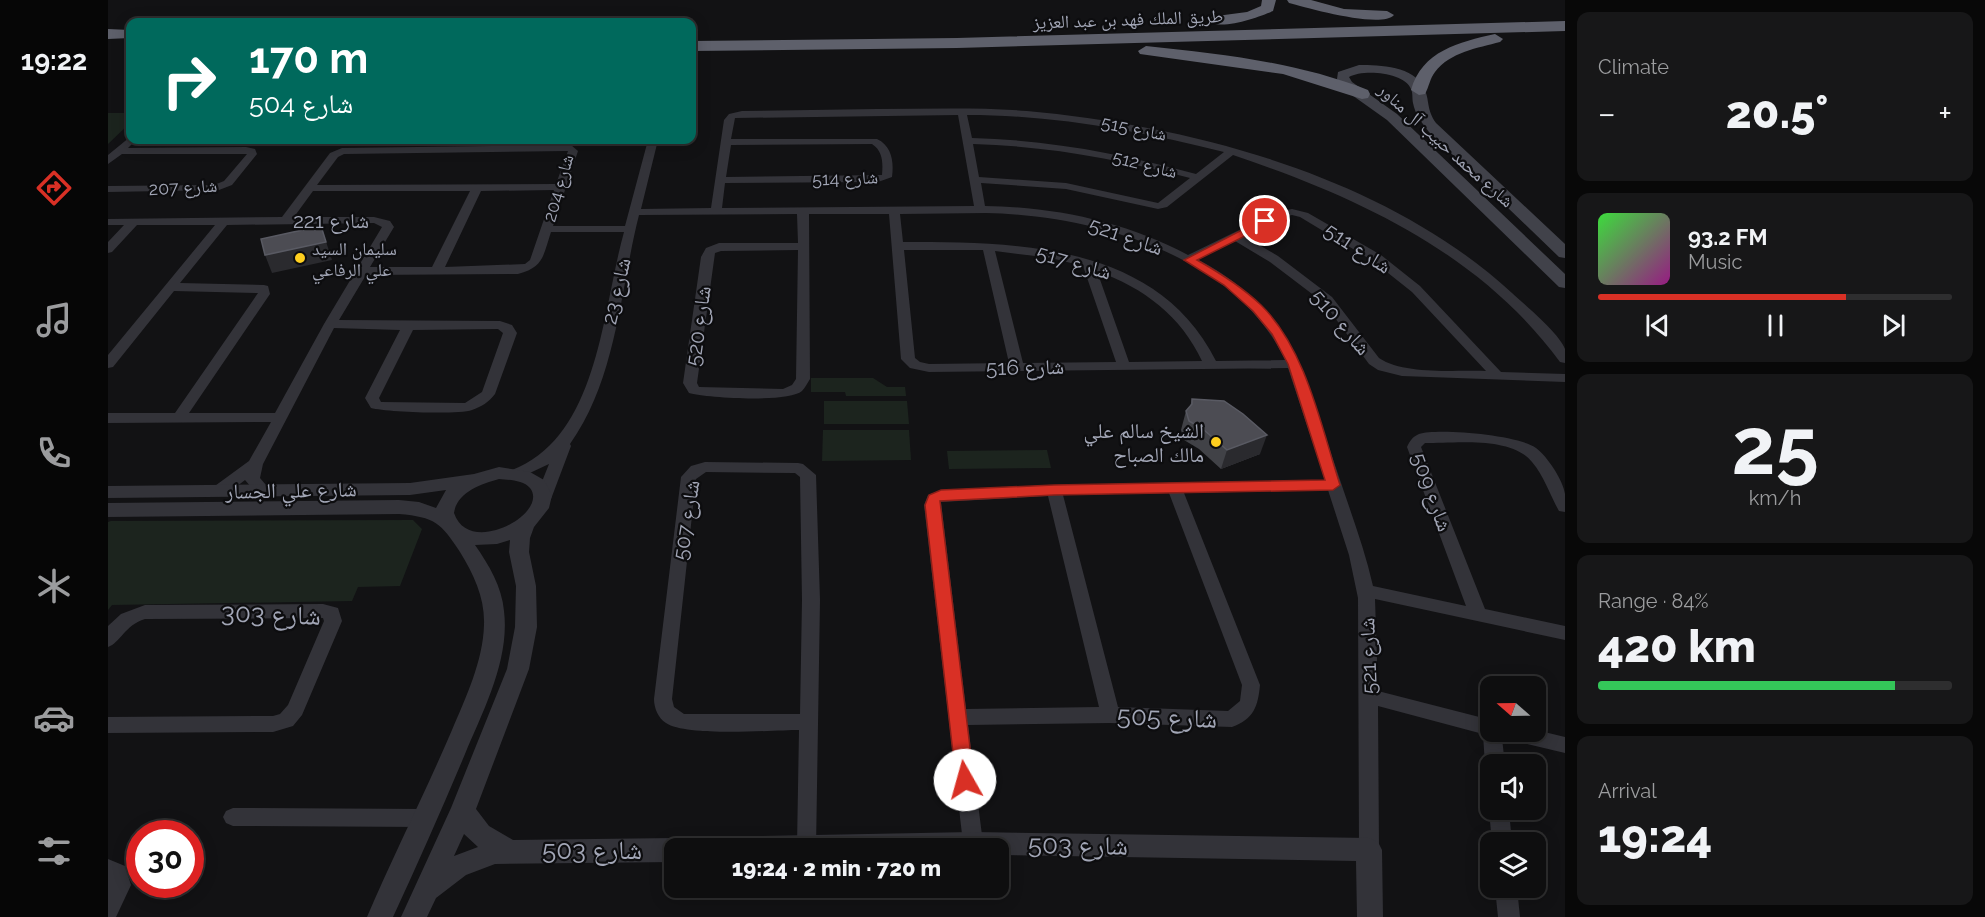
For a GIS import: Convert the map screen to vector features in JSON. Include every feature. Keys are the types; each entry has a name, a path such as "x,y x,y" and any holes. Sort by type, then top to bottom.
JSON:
{"highway":[{"path":"1078,31 1250,16 1266,10 1270,4 1269,0"},
{"path":"1294,0 1354,14 1565,18"},
{"name":"طريق الملك فهد بن عبد العزيز","path":"696,37 1078,31 1565,18"},
{"path":"1419,90 1423,76 1431,65 1454,50 1498,38 1565,29"},
{"name":"طريق الملك فهد بن عبد العزيز","path":"696,46 957,43 1565,29"},
{"path":"108,34 126,34"},
{"path":"108,40 126,40"},
{"path":"957,43 1093,48 1181,55 1299,73 1362,94"},
{"path":"108,48 126,48"}],"main road":[{"name":"شارع محمد حبيب آل مناور","path":"1565,253 1440,136 1421,109 1419,90 1405,77 1384,70 1361,69 1345,73 1342,77 1345,83 1401,126 1565,283"}],"street":[{"path":"962,112 980,209"},
{"name":"شارع 515","path":"716,211 729,120 732,116 742,114 962,112 1017,113 1093,121 1180,137 1232,151 1316,180 1359,199 1423,234 1497,286 1537,323 1565,359"},
{"name":"شارع 514","path":"720,180 878,179 887,177 888,172 884,147 881,143 873,141 727,142"},
{"name":"شارع 512","path":"966,141 1019,143 1100,153 1197,177"},
{"path":"108,161 126,144"},
{"name":"شارع 23","path":"543,499 567,438 591,388 611,316 652,144"},
{"name":"شارع 204","path":"285,220 334,155 350,150 571,148 573,151 535,262 529,267 518,270 362,271"},
{"name":"شارع 207","path":"108,189 214,188 228,183 252,154 246,150 119,151"},
{"path":"1197,177 1232,151"},
{"name":"شارع 512","path":"975,180 1003,180 1066,186 1158,206 1163,205 1197,177"},
{"path":"437,270 478,186"},
{"path":"310,188 560,187"},
{"name":"شارع 521","path":"635,212 980,209 1044,213 1105,225 1142,238 1189,260 1228,283 1257,308 1278,333 1294,364 1333,485 1349,525 1366,591 1370,917"},
{"name":"شارع 520","path":"803,211 804,246 803,379 800,384 785,393 705,393 694,390 690,383 707,257 710,251 719,247 804,246"},
{"name":"شارع 516","path":"894,211 908,358 915,365 929,368 1294,364"},
{"name":"شارع 511","path":"1189,260 1280,214 1292,212 1304,215 1377,258 1416,289 1497,375"},
{"name":"شارع 221","path":"108,222 374,220 386,223 388,227 330,324 255,464 237,479 216,491"},
{"path":"108,364 224,221"},
{"path":"108,249 134,222"},
{"path":"547,229 631,229"},
{"name":"شارع 510","path":"1236,236 1274,259 1328,300 1374,361 1383,367 1402,372 1565,378"},
{"name":"شارع 517","path":"897,246 988,246 1023,249 1088,262 1120,275 1166,304 1184,321 1211,365"},
{"path":"988,246 1017,367"},
{"path":"1088,262 1124,366"},
{"path":"170,287 264,289 264,294 180,416"},
{"path":"330,324 500,325 507,328 510,333 488,394 468,406 387,407 376,405 372,398 408,326"},
{"path":"108,418 280,417"},
{"name":"شارع 23","path":"517,474 544,461 567,438"},
{"name":"شارع 509","path":"1478,614 1414,447 1417,441 1423,438 1508,442 1526,446 1534,453 1565,507"},
{"path":"255,464 252,479 262,490"},
{"name":"شارع 507","path":"807,838 810,722 811,600 808,475 798,468 705,467 696,470 689,477 663,699 664,710 672,718 684,722 810,722"},
{"path":"380,917 426,818 476,698 489,658 494,631 494,610 484,576 452,526 446,507 451,497 473,480 499,473 517,474 536,483 543,499 535,518 525,526 506,535 484,539 452,526"},
{"name":"شارع علي الجسار","path":"108,492 410,489 473,480"},
{"path":"972,838 932,502 941,495 1054,490 1333,485"},
{"name":"شارع 505","path":"957,717 1110,715 1232,719 1250,705 1251,685 1174,489"},
{"path":"1054,490 1110,715"},
{"name":"شارع علي الجسار","path":"111,511 399,507 428,511 452,526"},
{"path":"414,917 512,690 523,649 527,606 519,552 520,538 525,526"},
{"path":"1366,591 1565,633"},
{"name":"شارع 303","path":"108,640 126,617 145,612 323,611 332,613 333,621 296,710 286,720 273,724 108,725"},
{"path":"1369,696 1480,727"},
{"path":"1546,741 1565,745"},
{"name":"شارع 503","path":"463,808 478,833 497,846 508,850"},
{"path":"233,817 426,818"},
{"name":"شارع 503","path":"1009,844 1369,850"},
{"name":"شارع 503","path":"427,891 446,874 468,861 508,850 664,850"},
{"path":"108,868 117,873 120,885 108,910"},
{"path":"1507,898 1509,917"}],"shaded area":[{"path":"108,113 126,113 126,127 108,144"},
{"path":"811,378 873,378 887,387 905,387 906,396 846,396 845,392 811,392"},
{"path":"824,401 907,401 909,424 824,424"},
{"path":"823,430 909,430 911,460 822,461"},
{"path":"1047,450 1051,468 949,469 947,451"},
{"path":"413,520 422,529 400,586 358,587 352,601 112,605 108,610 108,522 111,521"}],"building":[{"path":"321,226 326,242 265,255 261,239"},
{"path":"1192,399 1224,401 1267,435 1227,450 1204,430 1189,421 1186,411 1192,404"}],"place":[{"name":"سليمان السيد علي الرفاعي","path":"300,258"},
{"name":"الشيخ سالم علي مالك الصباح","path":"1216,442"}],"route":[{"path":"965,780 932,505 937,496 1054,490 1333,485 1294,364 1278,333 1257,308 1228,283 1189,260 1265,221"}]}
